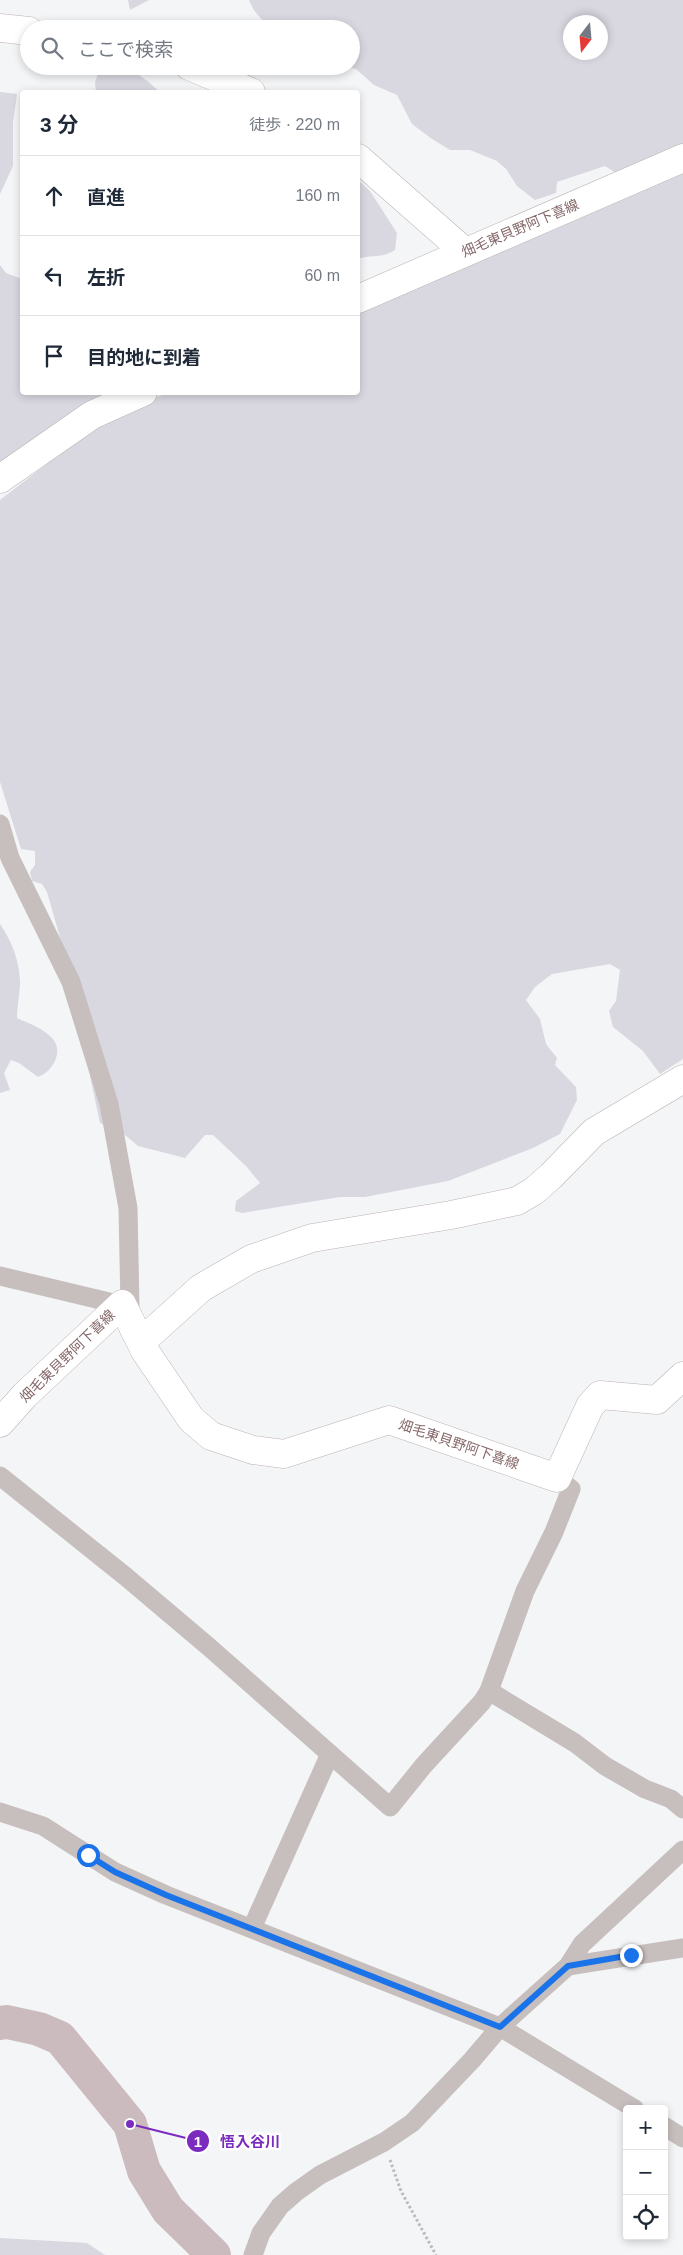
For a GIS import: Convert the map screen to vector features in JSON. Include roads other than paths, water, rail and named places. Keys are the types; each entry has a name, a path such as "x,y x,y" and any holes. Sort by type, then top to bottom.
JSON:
{"main road":[{"path":"0,28 20,30"},
{"path":"210,75 246,90"},
{"name":"畑毛東貝野阿下喜線","path":"360,298 683,158"},
{"path":"360,160 465,252"},
{"path":"0,479 92,414 136,395"},
{"path":"122,1304 141,1342 201,1288 251,1259 312,1238 451,1215 517,1201 545,1181 594,1132 683,1079"},
{"name":"畑毛東貝野阿下喜線","path":"0,1423 25,1394 122,1304 145,1351 191,1419 211,1436 253,1450 284,1454 390,1420 557,1478"},
{"path":"557,1478 590,1406 600,1395 657,1400 683,1376"}],"street":[{"path":"0,824 10,858 71,982 109,1104 128,1208 130,1307 0,1276"},
{"path":"0,1476 132,1582 390,1808 424,1765 482,1702 489,1691 526,1591 554,1532 571,1489 557,1478"},
{"path":"489,1691 575,1743 605,1766 645,1788 671,1799 683,1809"},
{"path":"252,1928 330,1754"},
{"path":"0,1812 29,1820 50,1830 115,1872 166,1895 500,2027 628,2105"},
{"path":"253,2255 267,2223 280,2206 320,2175 384,2142 412,2122 431,2104 500,2027 568,1966 582,1944 683,1850"},
{"path":"568,1966 683,1948"},
{"path":"668,2129 683,2138"}],"waterway":[{"path":"0,2023 7,2022 39,2029 60,2038 130,2124 144,2171 168,2210 214,2255"}],"place":[{"name":"悟入谷川","path":"130,2124"}]}
